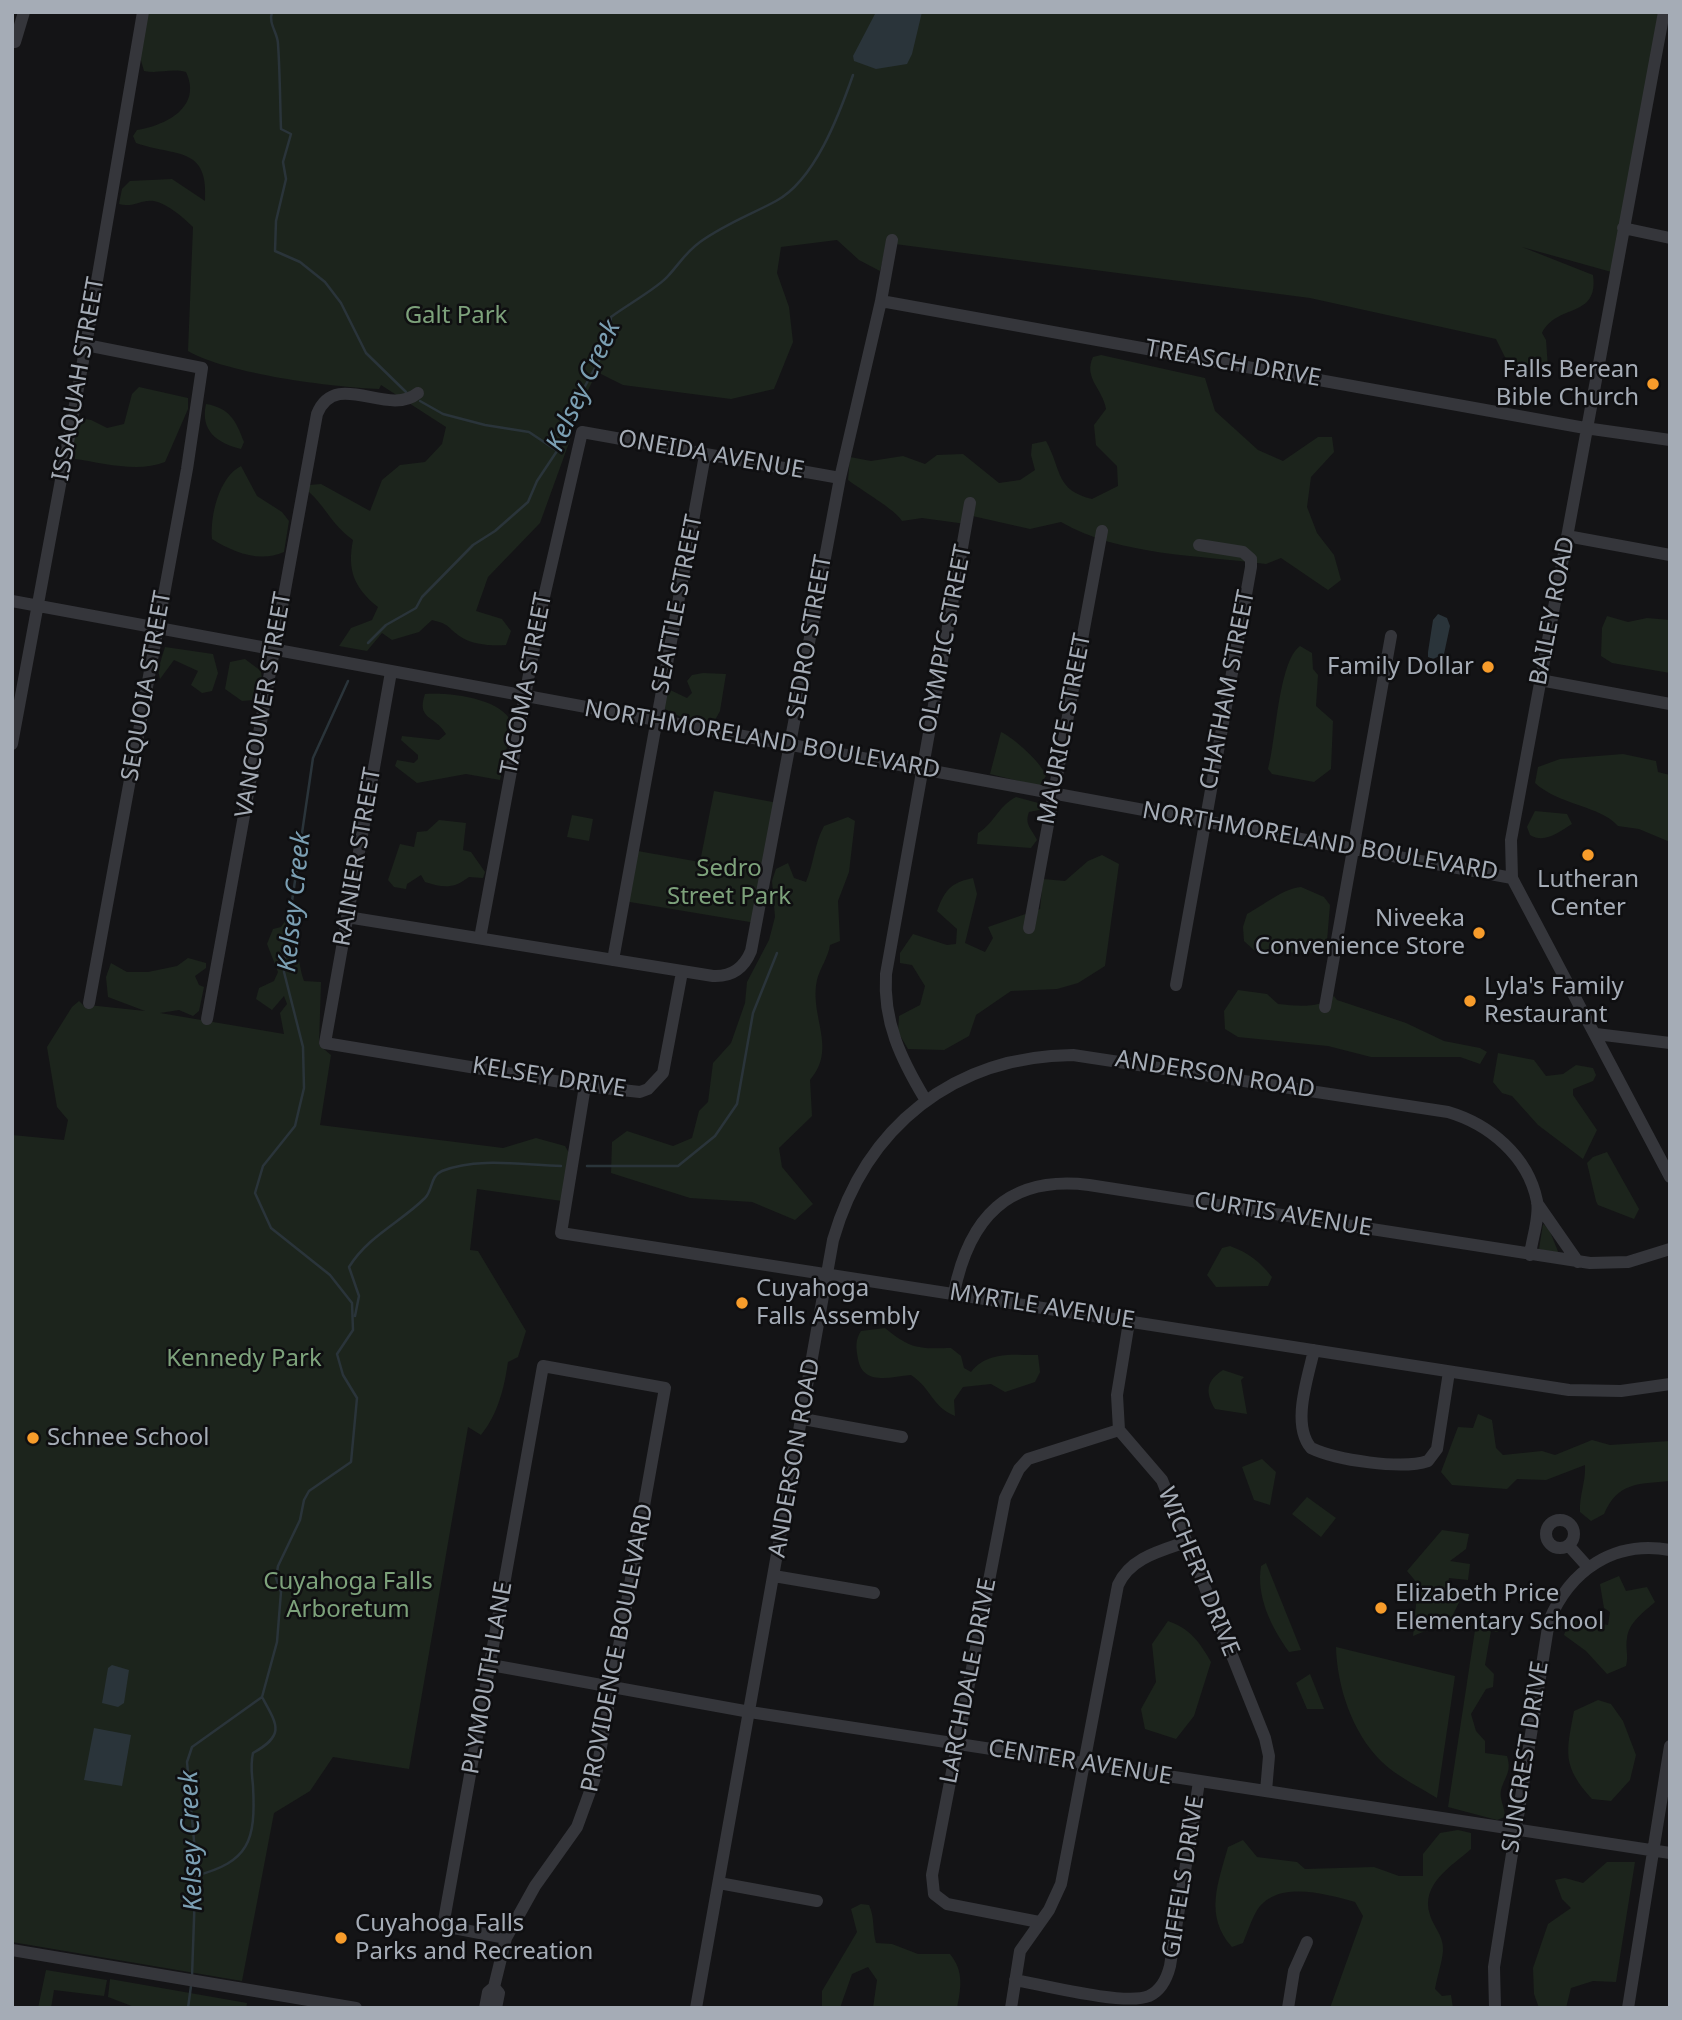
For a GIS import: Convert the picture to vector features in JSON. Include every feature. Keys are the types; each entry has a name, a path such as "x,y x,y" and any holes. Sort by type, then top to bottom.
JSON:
{"street":[{"path":"15,42 24,12"},
{"name":"ISSAQUAH STREET","path":"12,744 86,345 143,12"},
{"name":"BAILEY ROAD","path":"1665,20 1585,428 1513,825 1512,878 1670,1177"},
{"path":"1623,229 1670,238"},
{"name":"SEDRO STREET","path":"347,917 682,972 729,975 748,958 840,478 881,301 892,240"},
{"name":"TREASCH DRIVE","path":"881,301 1585,428 1670,440"},
{"name":"SEQUOIA STREET","path":"86,345 202,368 89,1003"},
{"name":"VANCOUVER STREET","path":"207,1019 317,414 330,395 348,393 403,401 418,393"},
{"name":"ONEIDA AVENUE","path":"582,432 840,478"},
{"name":"TACOMA STREET","path":"480,937 549,569 582,432"},
{"name":"SEATTLE STREET","path":"613,960 705,455"},
{"name":"OLYMPIC STREET","path":"925,1099 899,1053 889,1021 885,989 888,952 970,503"},
{"name":"MAURICE STREET","path":"1029,928 1102,531"},
{"path":"1567,536 1670,555"},
{"name":"CHATHAM STREET","path":"1176,985 1251,559 1243,552 1199,545"},
{"name":"NORTHMORELAND BOULEVARD","path":"12,601 1512,878"},
{"path":"1325,1007 1391,636"},
{"name":"RAINIER STREET","path":"325,1043 391,672"},
{"path":"1540,680 1670,704"},
{"name":"KELSEY DRIVE","path":"325,1043 632,1093 648,1089 659,1080 665,1066 682,972"},
{"path":"1596,1034 1670,1043"},
{"name":"ANDERSON ROAD","path":"696,2008 827,1274 840,1218 859,1175 882,1141 925,1099 995,1066 1035,1057 1073,1055 1448,1112 1470,1119 1504,1143 1526,1175 1537,1203 1578,1262"},
{"name":"MYRTLE AVENUE","path":"585,1086 561,1233 1591,1392 1629,1391 1670,1384"},
{"name":"CURTIS AVENUE","path":"954,1293 966,1247 984,1220 1016,1195 1059,1183 1090,1185 1578,1262 1628,1262 1670,1249"},
{"path":"1530,1255 1537,1203"},
{"path":"1019,1449 1028,1459 1119,1430 1117,1395 1129,1322"},
{"path":"1314,1350 1302,1419 1303,1434 1311,1448 1404,1465 1427,1461 1438,1442 1449,1372"},
{"name":"PLYMOUTH LANE","path":"506,1938 443,1926 544,1366 665,1388"},
{"name":"PROVIDENCE BOULEVARD","path":"496,2008 499,1993 494,1987 506,1938 534,1888 566,1847 587,1805 612,1687 665,1388"},
{"path":"803,1419 902,1437"},
{"name":"WICHERT DRIVE","path":"1119,1430 1162,1480 1265,1738 1269,1756 1266,1791"},
{"name":"LARCHDALE DRIVE","path":"1028,1459 1018,1469 1000,1512 932,1875 932,1887 937,1902 1039,1922"},
{"path":"1011,2008 1020,1951 1056,1898 1061,1884 1115,1592 1121,1578 1139,1561 1186,1542"},
{"path":"1569,1546 1587,1566"},
{"name":"SUNCREST DRIVE","path":"1494,2006 1494,1967 1548,1623 1559,1600 1587,1566 1625,1551 1648,1548 1670,1550"},
{"path":"774,1576 874,1593"},
{"name":"CENTER AVENUE","path":"491,1665 750,1712 956,1745 1670,1853"},
{"path":"1628,2008 1670,1746"},
{"name":"GIFFELS DRIVE","path":"1014,1980 1122,1998 1147,1997 1159,1990 1170,1966 1199,1782"},
{"path":"719,1883 817,1901"},
{"path":"1288,2008 1294,1971 1307,1942"},
{"path":"12,1950 356,2008"},
{"path":"485,2008 488,1992 494,1987"}],"green space":[{"name":"Galt Park","path":"147,12 1664,12 1615,273 1522,247 1593,275 1590,298 1583,305 1557,317 1542,333 1546,340 1548,368 1540,379 1512,371 1496,339 1310,298 887,243 880,271 859,260 837,240 781,247 777,273 789,307 793,342 774,389 731,399 623,385 597,372 577,412 570,440 540,523 488,577 476,611 502,619 511,631 506,645 471,642 446,625 432,620 419,632 392,640 382,633 367,651 339,646 351,628 372,620 378,607 363,593 354,578 351,560 353,540 339,528 308,491 309,485 321,484 370,511 382,480 400,465 425,462 442,444 446,427 381,385 379,389 359,388 280,378 228,366 188,351 193,227 175,211 154,201 119,204 122,189 130,181 172,179 205,201 205,183 195,162 187,156 136,143 133,136 137,130 160,124 179,112 189,95 190,84 186,72 144,71 140,57"},
{"path":"1101,355 1205,378 1215,411 1258,450 1283,461 1318,437 1332,437 1334,452 1311,477 1307,507 1317,533 1334,555 1341,580 1328,590 1281,558 1266,564 1134,548 1108,542 1061,522 1030,529 968,515 966,524 922,518 902,521 886,506 848,480 850,457 871,461 903,456 925,464 937,455 963,454 999,483 1020,480 1035,470 1031,455 1032,444 1046,441 1065,484 1080,495 1092,499 1118,486 1117,466 1096,445 1094,425 1106,409 1090,371 1093,357"},
{"path":"139,387 188,398 188,409 165,462 132,467 75,459 73,434 79,418 91,420 107,428 124,424 132,394"},
{"path":"206,404 221,409 231,417 244,442 241,449 218,439 208,429"},
{"path":"241,466 257,496 282,512 289,521 284,552 256,556 229,548 212,539 214,509 218,498 227,479"},
{"path":"1607,616 1628,622 1647,618 1670,620 1670,673 1612,663 1601,656 1602,628"},
{"path":"1300,646 1312,653 1313,669 1318,675 1316,706 1333,721 1331,769 1314,782 1272,774 1268,769 1282,685 1293,655"},
{"path":"165,647 213,654 218,673 212,691 202,693 191,685 198,671 174,660 160,679 158,670"},
{"path":"245,659 261,671 262,681 254,700 242,701 225,689 230,662"},
{"path":"726,674 720,711 714,722 681,717 663,708 668,689 687,698 692,693 687,681 692,675"},
{"path":"425,694 474,698 506,714 512,723 500,780 466,774 417,783 395,766 397,760 414,763 418,759 418,755 401,740 402,736 439,740 446,734 425,713"},
{"path":"1001,732 1027,751 1039,764 1046,776 1039,786 990,774"},
{"path":"1623,754 1656,761 1658,772 1670,775 1670,842 1639,829 1618,826 1611,819 1556,796 1535,783 1538,767 1560,759"},
{"name":"Sedro Street Park","path":"714,791 778,803 756,923 624,901 632,850 700,862"},
{"path":"1016,797 1042,804 1044,809 1029,812 1028,824 1037,840 1031,848 977,844 978,833"},
{"path":"1535,811 1567,814 1572,824 1546,838 1530,835 1527,827"},
{"path":"572,815 593,819 589,841 567,837"},
{"path":"848,817 855,821 849,872 838,901 840,941 830,945 817,980 816,1007 822,1056 810,1080 812,1116 779,1148 782,1167 813,1204 795,1220 752,1202 690,1198 611,1173 612,1142 627,1131 673,1146 692,1138 699,1111 708,1102 713,1063 731,1043 745,1003 747,982 769,940 775,917 772,881 776,869 788,863 794,878 806,882 824,826"},
{"path":"439,820 466,823 463,850 471,852 485,872 483,878 469,877 458,884 443,886 425,882 421,875 407,884 406,889 394,887 388,880 400,844 414,847 417,832 427,831"},
{"path":"1102,855 1119,864 1105,966 1078,983 1057,989 1011,991 976,1015 969,1036 944,1050 908,1049 898,1032 899,1016 920,1005 925,986 912,965 900,963 900,953 913,934 947,945 956,944 957,929 937,911 949,888 973,878 977,894 965,943 985,952 993,938 988,927 1040,909 1043,879 1065,881 1088,861"},
{"path":"1301,887 1324,897 1330,905 1326,953 1256,952 1244,941 1243,927 1247,914 1280,894"},
{"name":"Kennedy Park","path":"287,918 304,981 321,982 319,1045 331,1055 320,1125 503,1148 536,1138 565,1146 569,1153 562,1201 477,1189 470,1250 478,1251 526,1331 518,1357 508,1362 492,1419 481,1435 468,1427 409,1769 333,1757 310,1791 274,1813 242,1981 12,1942 12,1135 64,1140 68,1120 57,1107 47,1047 72,1007 79,1001 87,1009 88,1005 145,1011 108,997 106,977 111,963 127,972 148,972 177,966 188,958 206,963 206,968 195,976 199,985 204,987 199,1011 193,1016 179,1010 160,1013 284,1034 280,1013 287,1004 284,996 272,1010 256,999 259,988 274,981 278,972 267,944 273,929 281,927"},
{"path":"1238,990 1267,994 1278,1004 1308,1006 1322,1003 1334,996 1337,1000 1406,1023 1444,1041 1480,1048 1487,1052 1480,1064 1460,1057 1371,1057 1328,1046 1238,1037 1225,1029 1224,1011"},
{"path":"1498,1053 1534,1060 1546,1076 1563,1074 1576,1065 1593,1068 1596,1075 1593,1081 1573,1089 1573,1095 1597,1130 1583,1159 1538,1125 1512,1096 1502,1093 1493,1082"},
{"path":"1607,1152 1639,1209 1634,1219 1598,1205 1596,1201 1587,1163 1593,1157"},
{"path":"1543,1224 1549,1229 1559,1254 1539,1249"},
{"path":"1230,1246 1263,1266 1272,1277 1268,1286 1216,1287 1207,1275 1222,1248"},
{"path":"885,1328 909,1344 951,1348 961,1356 964,1368 971,1372 977,1365 993,1357 1038,1355 1040,1372 1035,1382 1005,1392 991,1384 963,1387 954,1400 955,1416 936,1403 924,1386 911,1375 878,1378 865,1373 861,1368 856,1344 861,1331"},
{"path":"1223,1370 1244,1377 1241,1380 1247,1414 1215,1409 1209,1387 1213,1378"},
{"path":"1478,1414 1492,1420 1496,1448 1503,1455 1542,1451 1555,1455 1592,1440 1610,1445 1670,1441 1670,1481 1639,1484 1623,1490 1604,1514 1591,1521 1580,1512 1585,1465 1546,1480 1517,1479 1507,1489 1452,1485 1441,1472 1458,1427 1473,1428"},
{"path":"1262,1459 1276,1472 1270,1505 1254,1500 1242,1467"},
{"path":"1307,1497 1336,1518 1321,1537 1292,1514"},
{"path":"1442,1530 1469,1534 1466,1549 1450,1561 1470,1564 1468,1580 1449,1578 1448,1583 1462,1596 1450,1621 1413,1636 1418,1584 1407,1571"},
{"path":"1266,1563 1301,1650 1289,1652 1266,1611 1260,1577 1261,1566"},
{"path":"1619,1576 1626,1591 1647,1587 1655,1602 1628,1632 1626,1666 1607,1674 1586,1651 1564,1635 1570,1618 1608,1625 1610,1612 1604,1608 1600,1584"},
{"path":"1477,1617 1489,1618 1501,1624 1498,1632 1491,1631 1485,1665 1494,1674 1493,1687 1486,1689 1471,1714 1476,1731 1485,1741 1485,1753 1507,1756 1508,1770 1501,1790 1505,1817 1497,1820 1448,1807"},
{"path":"1168,1621 1193,1637 1211,1662 1194,1716 1176,1739 1145,1729 1141,1709 1156,1682 1152,1644"},
{"path":"1336,1647 1455,1676 1437,1798 1388,1767 1362,1737 1343,1693"},
{"path":"1310,1674 1324,1709 1307,1709 1296,1683"},
{"path":"1598,1700 1611,1704 1623,1721 1636,1755 1630,1780 1611,1801 1592,1799 1575,1777 1569,1758 1569,1738 1574,1711"},
{"path":"1458,1830 1471,1833 1471,1849 1440,1877 1430,1894 1428,1904 1443,1946 1435,1989 1442,1996 1451,1995 1453,2008 1330,2008 1363,1916 1355,1902 1316,1893 1288,1892 1275,1895 1256,1912 1243,1943 1232,1947 1223,1935 1216,1911 1217,1886 1228,1847 1243,1840 1257,1857 1297,1862 1305,1869 1374,1867 1399,1876 1423,1876 1423,1854 1440,1833"},
{"path":"1607,1862 1635,1862 1616,1982 1593,1981 1571,1988 1566,2008 1539,2008 1534,1994 1533,1968 1548,1924 1571,1908 1562,1899 1555,1880 1565,1878 1583,1883"},
{"path":"861,1904 869,1905 871,1910 876,1943 892,1944 918,1954 950,1954 959,1973 957,2008 873,2008 877,1980 868,1967 852,1974 840,2008 822,2008 822,1991 857,1932 851,1909"},
{"path":"46,1970 107,1980 104,1996 54,1990 51,2008 38,2008"},
{"path":"110,1979 247,2003 246,2008 137,2008 108,1997"}],"shaded area":[{"path":"876,12 922,12 907,64 876,69 854,61 853,56"},
{"path":"1438,614 1447,618 1450,626 1444,654 1433,659 1428,657 1428,652 1433,620"},
{"path":"112,1665 129,1670 124,1703 118,1707 102,1703 108,1668"},
{"path":"94,1728 131,1735 122,1786 84,1780"}],"waterway":[{"path":"272,12 271,21 278,44 281,129 291,134 283,162 286,179 276,221 275,251 300,262 325,282 341,303 366,353 406,392"},
{"name":"Kelsey Creek","path":"368,643 386,625 416,608 422,597 473,545 495,531 528,502 537,481 559,448 578,399 609,342 611,317 663,281 700,242 790,191 803,178 824,145 853,75"},
{"path":"420,401 443,414 485,425 529,432 556,450"},
{"name":"Kelsey Creek","path":"192,1976 196,1863 187,1762 192,1747 262,1697 277,1642 281,1592 276,1578 278,1566 300,1520 304,1500 309,1491 351,1462 357,1398 343,1375 337,1354 353,1330 352,1303 330,1275 271,1228 255,1193 263,1166 295,1126 304,1088 303,1047 284,972 285,949 313,758 348,681"},
{"path":"587,1166 678,1166 715,1136 737,1104 753,1013 777,953"},
{"path":"355,1316 359,1296 349,1267 375,1238 425,1198 438,1173 470,1164 485,1163 561,1166"},
{"path":"195,1876 227,1864 238,1856 250,1835 254,1805 251,1766 253,1753 270,1741 276,1729 262,1697"},
{"name":"Kelsey Creek","path":"188,2008 191,1986"}],"place":[{"name":"Falls Berean Bible Church","path":"1653,384"},
{"name":"Family Dollar","path":"1488,667"},
{"name":"Lutheran Center","path":"1588,855"},
{"name":"Niveeka Convenience Store","path":"1479,933"},
{"name":"Lyla's Family Restaurant","path":"1470,1001"},
{"name":"Cuyahoga Falls Assembly","path":"742,1303"},
{"name":"Schnee School","path":"33,1438"},
{"name":"Elizabeth Price Elementary School","path":"1381,1608"},
{"name":"Cuyahoga Falls Parks and Recreation","path":"341,1938"}],"park label":[{"name":"Cuyahoga Falls Arboretum","path":"348,1596"}]}
